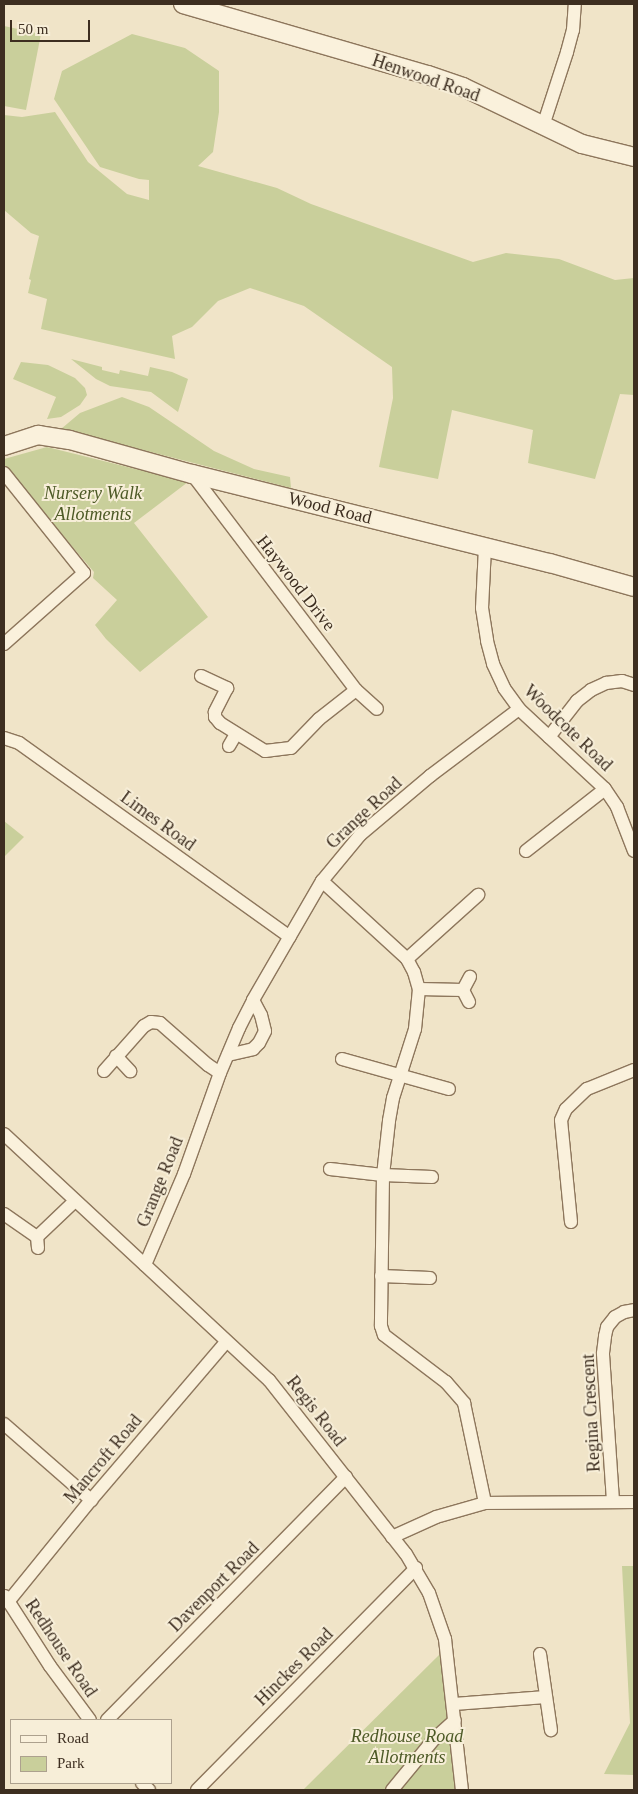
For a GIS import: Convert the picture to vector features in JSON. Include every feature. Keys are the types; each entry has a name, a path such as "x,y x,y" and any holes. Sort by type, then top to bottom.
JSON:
{"street":[{"name":"Henwood Road","path":"183,4 214,8 428,74 463,87 543,126 590,146 634,157"},
{"path":"543,126 568,52 573,30 575,4"},
{"name":"Wood Road","path":"4,446 38,435 70,440 192,474 485,547 634,587"},
{"path":"4,473 84,573 4,644"},
{"name":"Haywood Drive","path":"192,474 356,690 377,710"},
{"name":"Woodcote Road","path":"485,547 482,608 493,664 504,688 519,709 605,789 617,807 634,846"},
{"path":"201,676 227,688 215,712 215,717 226,728 265,751 291,748 318,719 356,690"},
{"path":"549,737 577,701 591,690 611,682 622,681 634,684"},
{"name":"Grange Road","path":"145,1265 184,1174 220,1073 253,1000 322,881 360,835 430,776 519,709"},
{"path":"229,746 236,734"},
{"name":"Limes Road","path":"4,738 19,743 290,937"},
{"name":"Woodcote Road","path":"526,851 605,789"},
{"path":"322,881 407,959 414,972 419,989 415,1029 400,1075 389,1121 384,1175 381,1326 384,1335 446,1382 464,1403 484,1503"},
{"path":"407,959 478,895"},
{"path":"463,990 470,977"},
{"path":"419,989 463,990"},
{"path":"463,990 469,1002"},
{"path":"228,1055 252,1049 259,1044 265,1031 261,1015 253,1000"},
{"path":"104,1071 144,1026 151,1022 160,1022 208,1065 220,1073"},
{"path":"116,1056 130,1071"},
{"path":"342,1059 451,1091"},
{"path":"573,1214 561,1120 566,1109 587,1089 634,1070"},
{"name":"Regis Road","path":"4,1134 269,1380 416,1568 429,1594 445,1639 454,1704 462,1790"},
{"path":"330,1169 384,1175 434,1177"},
{"path":"4,1214 38,1242 75,1201"},
{"path":"381,1276 430,1278"},
{"name":"Regina Crescent","path":"613,1501 603,1353 607,1327 615,1317 624,1312 634,1310"},
{"name":"Mancroft Road","path":"6,1598 226,1342"},
{"path":"4,1424 91,1500"},
{"name":"Davenport Road","path":"107,1719 346,1477"},
{"path":"392,1537 436,1517 484,1503 634,1502"},
{"name":"Hinckes Road","path":"197,1790 416,1568"},
{"name":"Redhouse Road","path":"6,1598 50,1666 89,1719"},
{"path":"540,1654 551,1730"},
{"path":"454,1704 546,1697"},
{"path":"392,1790 434,1739 455,1720"}],"green space":[{"path":"4,26 41,34 26,110 4,106"},
{"path":"132,34 185,48 219,71 219,112 213,152 198,166 277,188 311,204 473,262 506,253 559,259 615,280 634,278 634,395 620,394 595,479 528,463 533,430 452,410 438,479 379,467 393,398 392,367 304,306 250,288 218,301 192,327 172,336 175,359 41,329 47,299 28,293 31,280 29,279 39,236 31,233 4,210 4,115 22,117 55,112 88,162 127,194 149,200 149,180 139,179 100,167 54,99 62,71"},
{"path":"71,359 102,367 102,370 119,374 120,370 148,376 150,367 172,372 188,379 178,412 151,392 110,386 96,379"},
{"path":"21,362 48,365 75,378 85,388 87,395 80,405 61,417 47,419 56,397 13,379"},
{"path":"122,397 149,407 214,451 254,469 290,477 291,488 61,429 80,413"},
{"name":"Nursery Walk Allotments","path":"47,447 188,482 134,523 208,617 140,672 106,639 95,625 117,600 93,578 94,572 4,467 4,459"},
{"path":"4,821 24,837 4,857"},
{"path":"622,1566 634,1566 634,1775 604,1774 630,1723"},
{"name":"Redhouse Road Allotments","path":"440,1654 455,1790 303,1790"}]}
